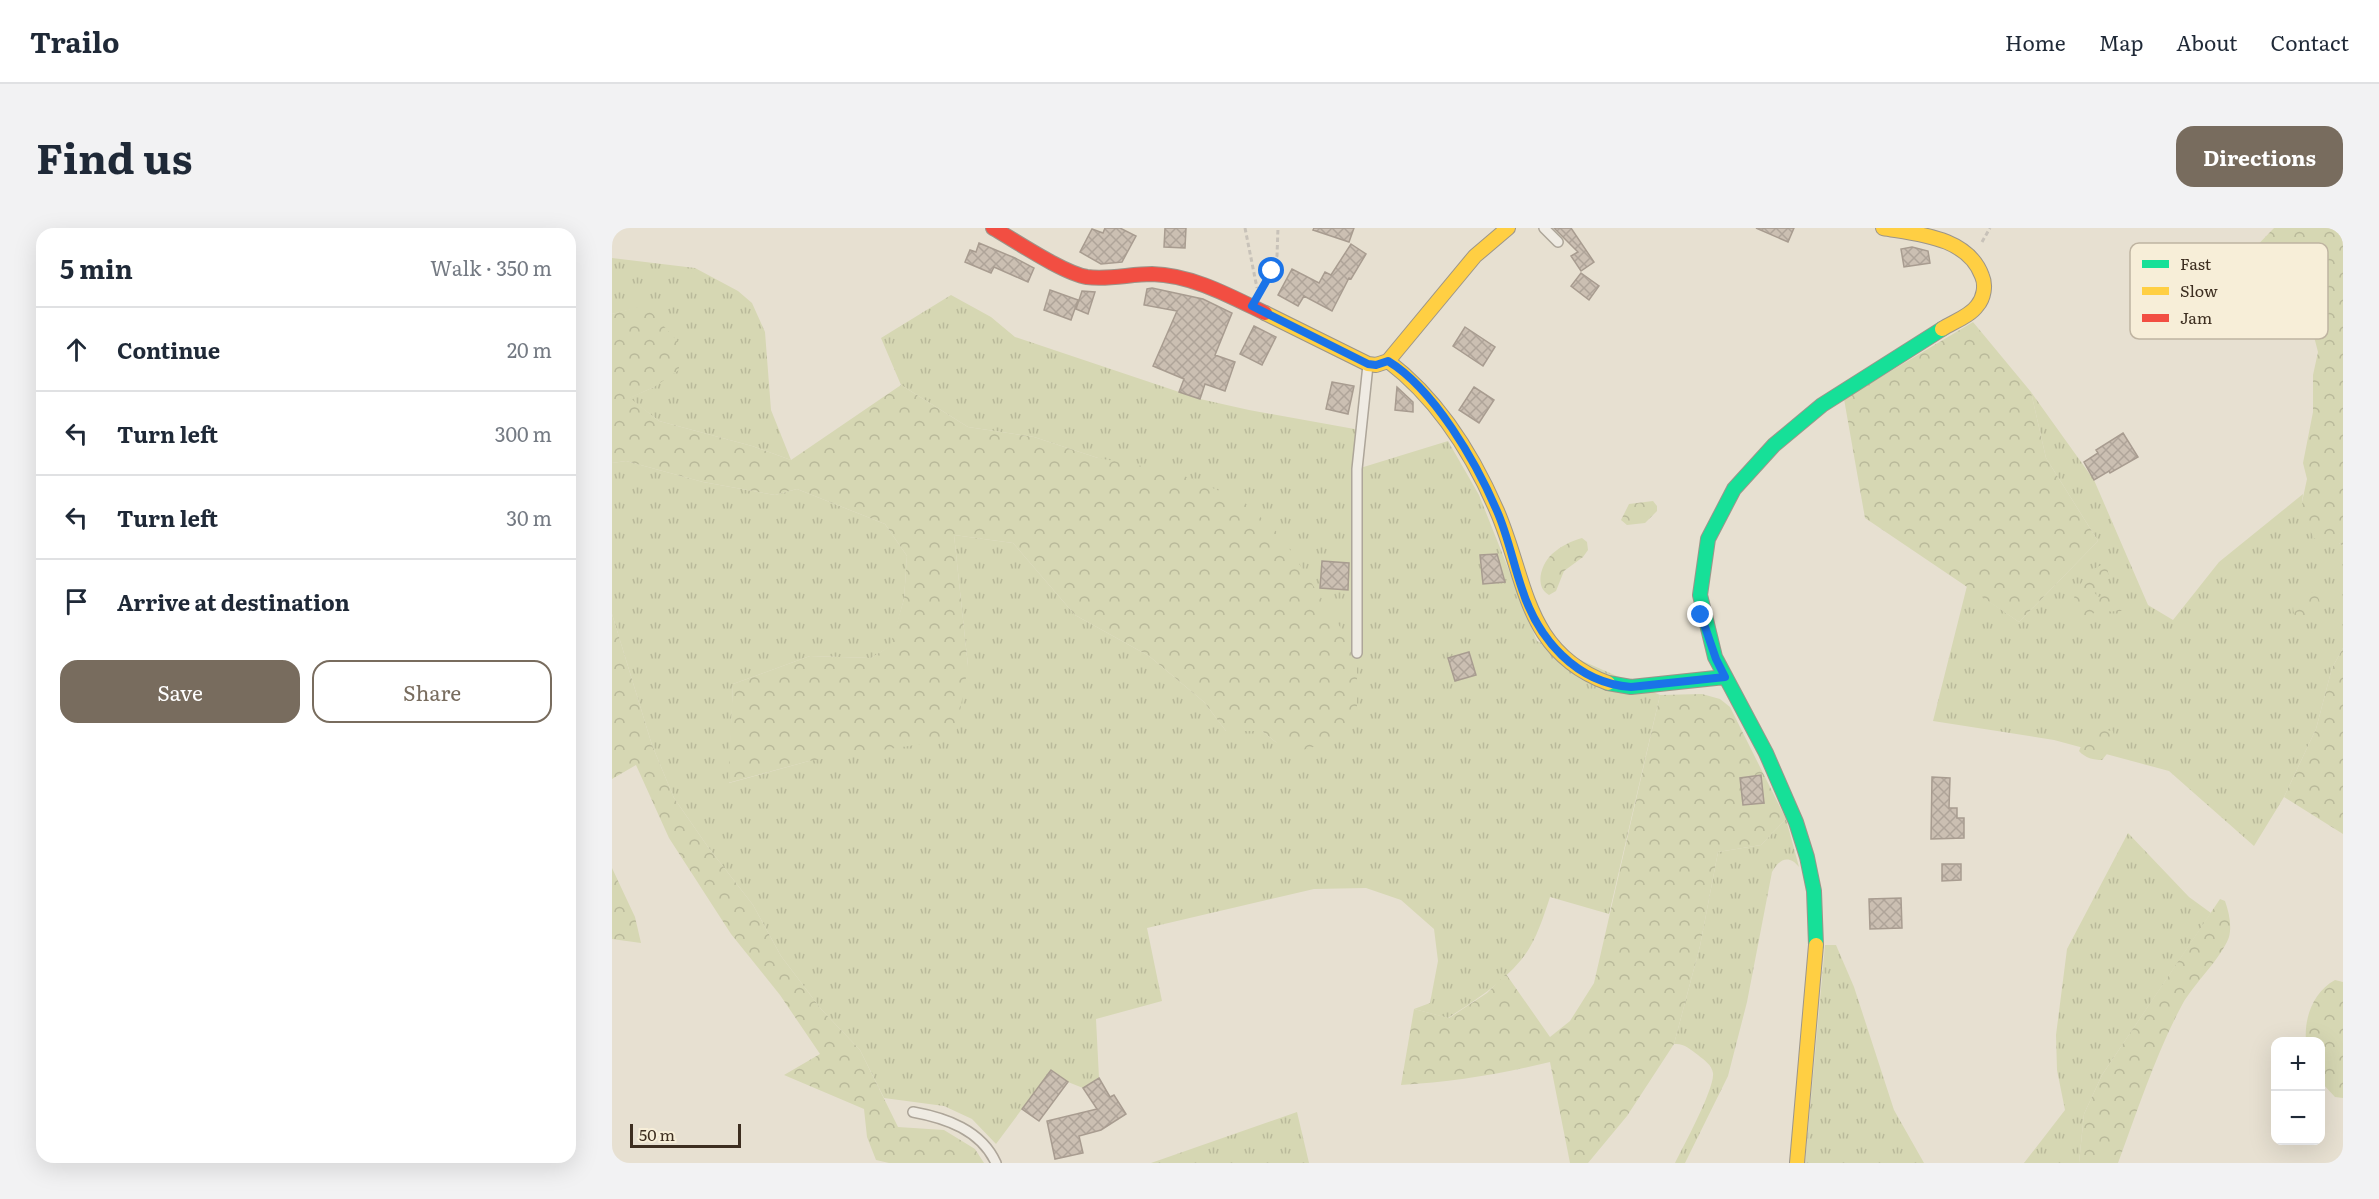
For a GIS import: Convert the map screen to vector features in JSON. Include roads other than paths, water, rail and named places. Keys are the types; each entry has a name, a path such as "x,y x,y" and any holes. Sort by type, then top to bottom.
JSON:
{"street":[{"path":"993,228 1053,263 1085,277 1153,274 1208,285 1368,364 1376,365 1388,361 1475,256 1508,228"},
{"path":"1797,1163 1798,1120 1816,954 1815,899 1810,873 1780,782 1716,659 1704,625 1698,578 1707,537 1728,498 1776,440 1801,419 1976,308 1982,301 1983,278 1973,259 1964,252 1937,239 1883,228"},
{"path":"1388,361 1415,381 1452,429 1498,511 1522,592 1532,614 1541,631 1562,656 1588,675 1615,686 1640,687 1725,677"}],"lane":[{"path":"1544,228 1558,242"},
{"path":"1357,653 1357,469 1368,364"},
{"path":"913,1112 943,1119 962,1128 986,1145 996,1163"}]}
